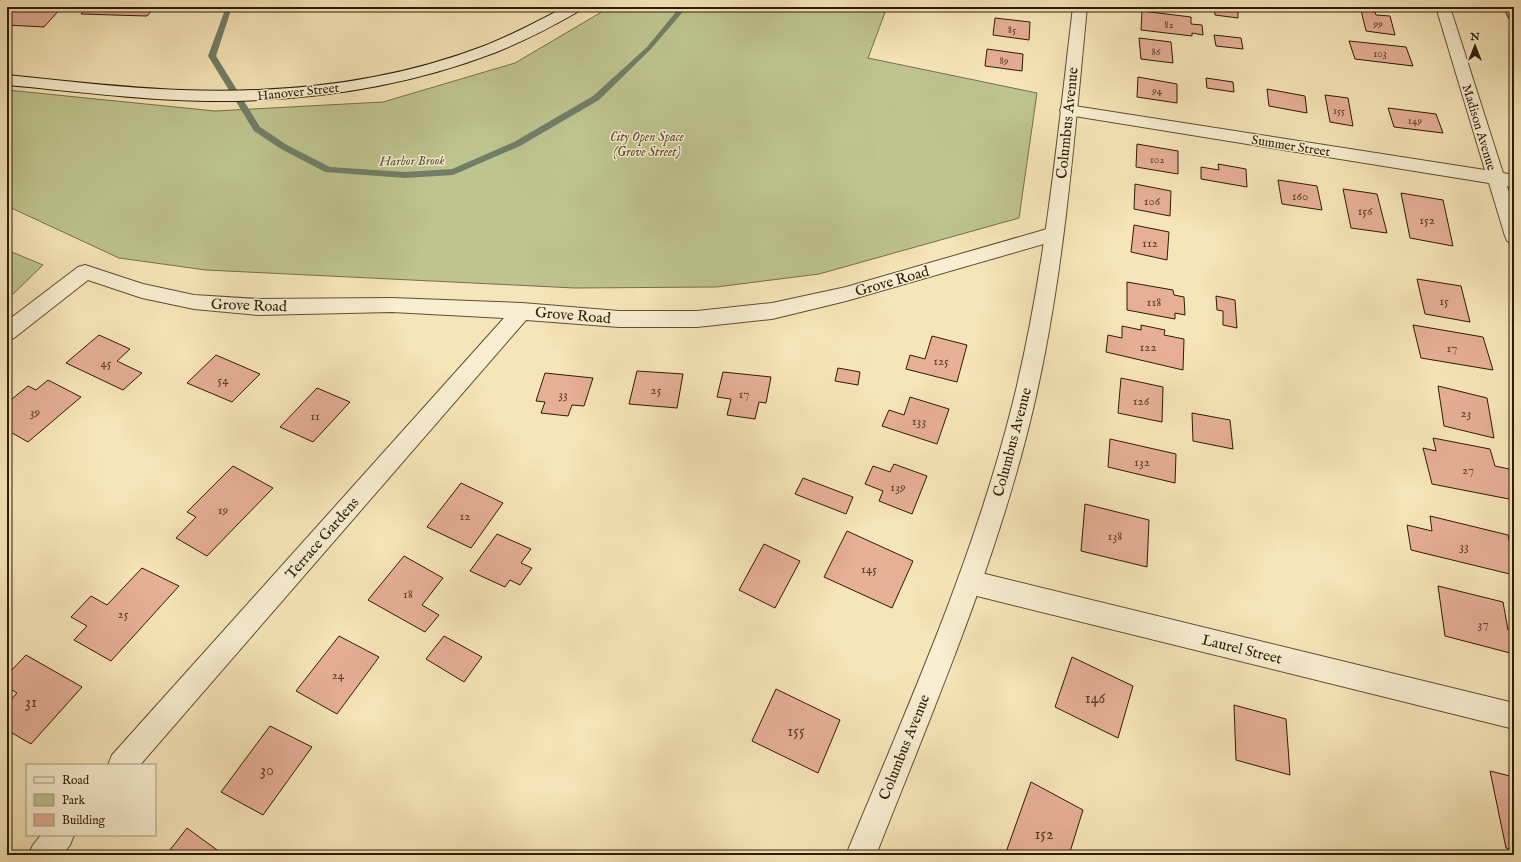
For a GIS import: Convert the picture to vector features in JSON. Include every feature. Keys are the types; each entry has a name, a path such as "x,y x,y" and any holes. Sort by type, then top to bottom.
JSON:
{"street":[{"name":"Hanover Street","path":"7,80 138,92 214,96 260,96 311,92 366,83 423,71 473,56 513,40 552,21 576,7"},
{"name":"Columbus Avenue","path":"861,855 969,582 1000,490 1023,405 1041,320 1054,234 1080,7"},
{"name":"Madison Avenue","path":"1443,7 1514,236"},
{"name":"Summer Street","path":"1068,110 1514,181"},
{"name":"Grove Road","path":"7,332 85,272 142,291 194,302 258,307 392,305 522,311 619,318 697,319 772,311 846,294 1054,234"},
{"name":"Terrace Gardens","path":"123,764 522,311"},
{"name":"Laurel Street","path":"969,582 1514,716"},
{"path":"43,855 59,836"}],"green space":[{"name":"City Open Space (Grove Street)","path":"610,7 887,7 868,58 1037,93 1019,218 819,274 716,287 575,288 206,270 119,258 7,206 7,90 215,111 383,102 515,63"},
{"path":"7,250 43,265 7,300"}],"building":[{"path":"7,7 62,7 44,27 7,25"},
{"path":"87,7 155,7 147,16 81,14"},
{"path":"999,7 1031,7 1031,11"},
{"path":"1214,7 1238,9 1238,18 1215,15"},
{"path":"1503,7 1514,7 1514,20 1509,19"},
{"path":"1361,10 1375,12 1376,15 1390,16 1395,35 1366,31"},
{"path":"1142,11 1191,17 1191,24 1202,25 1203,35 1192,33 1192,36 1141,30"},
{"path":"995,18 1030,22 1029,40 993,35"},
{"path":"1214,35 1241,38 1243,49 1216,46"},
{"path":"1139,38 1171,42 1173,63 1141,59"},
{"path":"1349,41 1406,47 1413,66 1355,59"},
{"path":"987,49 1023,54 1022,71 985,66"},
{"path":"1138,77 1177,84 1177,103 1137,97"},
{"path":"1206,78 1233,82 1234,92 1207,88"},
{"path":"1267,89 1305,96 1307,113 1269,106"},
{"path":"1325,95 1348,98 1353,126 1330,122"},
{"path":"1388,108 1436,114 1443,133 1394,127"},
{"path":"1137,144 1178,151 1178,174 1136,167"},
{"path":"1218,164 1246,169 1247,187 1201,179 1201,167 1219,170"},
{"path":"1278,180 1317,186 1322,210 1282,204"},
{"path":"1135,184 1171,191 1170,216 1134,209"},
{"path":"1343,189 1377,194 1387,233 1351,228"},
{"path":"1401,193 1443,200 1453,246 1410,238"},
{"path":"1134,225 1169,232 1167,260 1131,252"},
{"path":"1417,279 1461,286 1470,322 1425,314"},
{"path":"1127,282 1173,290 1174,295 1184,297 1185,315 1175,313 1175,319 1127,310"},
{"path":"1216,296 1235,300 1237,328 1223,325 1223,311 1217,310"},
{"path":"1141,325 1165,330 1164,335 1184,339 1183,370 1106,352 1108,335 1122,338 1122,326 1141,330"},
{"path":"1413,325 1483,337 1493,370 1421,358"},
{"path":"99,335 130,349 117,361 142,373 123,390 66,363"},
{"path":"932,336 967,345 957,382 906,369 910,355 925,359"},
{"path":"216,355 260,374 232,402 187,383"},
{"path":"838,368 860,372 858,385 835,381"},
{"path":"637,371 683,374 677,408 629,404"},
{"path":"723,372 771,377 766,403 759,402 755,419 727,415 731,399 717,397"},
{"path":"545,373 593,378 584,406 572,405 568,416 541,413 545,402 536,401"},
{"path":"1121,378 1163,387 1162,422 1118,413"},
{"path":"48,380 81,397 28,442 7,430 7,414 12,410 7,407 7,403 28,386 36,390"},
{"path":"1438,386 1487,398 1494,438 1444,426"},
{"path":"317,388 350,402 313,442 280,427"},
{"path":"910,397 949,409 937,444 882,426 889,410 904,415"},
{"path":"1192,413 1230,420 1233,449 1193,441"},
{"path":"1433,438 1490,449 1495,466 1509,469 1514,484 1514,500 1432,484 1423,448 1436,451"},
{"path":"1110,439 1176,454 1175,483 1108,467"},
{"path":"894,464 927,476 912,514 879,501 883,491 865,484 873,466 890,472"},
{"path":"233,466 273,488 207,556 176,538 196,517 187,512"},
{"path":"803,478 853,497 846,514 795,494"},
{"path":"461,483 503,503 471,548 427,527"},
{"path":"1085,504 1149,520 1147,567 1081,551"},
{"path":"1430,516 1508,535 1514,564 1514,575 1411,550 1407,525 1432,531"},
{"path":"847,531 913,561 892,608 824,577"},
{"path":"497,534 531,549 521,563 532,568 520,585 510,580 505,587 470,571"},
{"path":"764,544 800,561 775,608 739,590"},
{"path":"404,556 443,578 422,605 439,615 425,632 368,600"},
{"path":"142,568 179,586 111,661 74,640 87,626 71,617 91,596 107,605"},
{"path":"1438,586 1503,602 1508,630 1514,631 1514,654 1445,636"},
{"path":"339,636 379,657 337,714 296,691"},
{"path":"444,636 482,657 464,682 426,659"},
{"path":"26,655 82,687 31,744 7,730 7,704 17,693 7,687 7,675"},
{"path":"1072,657 1133,686 1118,738 1055,707"},
{"path":"776,689 840,720 818,773 752,741"},
{"path":"1234,705 1286,719 1290,775 1236,760"},
{"path":"270,726 312,747 263,815 221,792"},
{"path":"1490,771 1514,777 1514,850 1506,848"},
{"path":"1031,782 1083,810 1069,855 1005,855"},
{"path":"187,828 224,855 166,855"}],"waterway":[{"name":"Harbor Brook","path":"229,7 212,56 257,129 284,147 328,170 405,175 453,172 517,144 596,98 649,48 684,7"}]}
